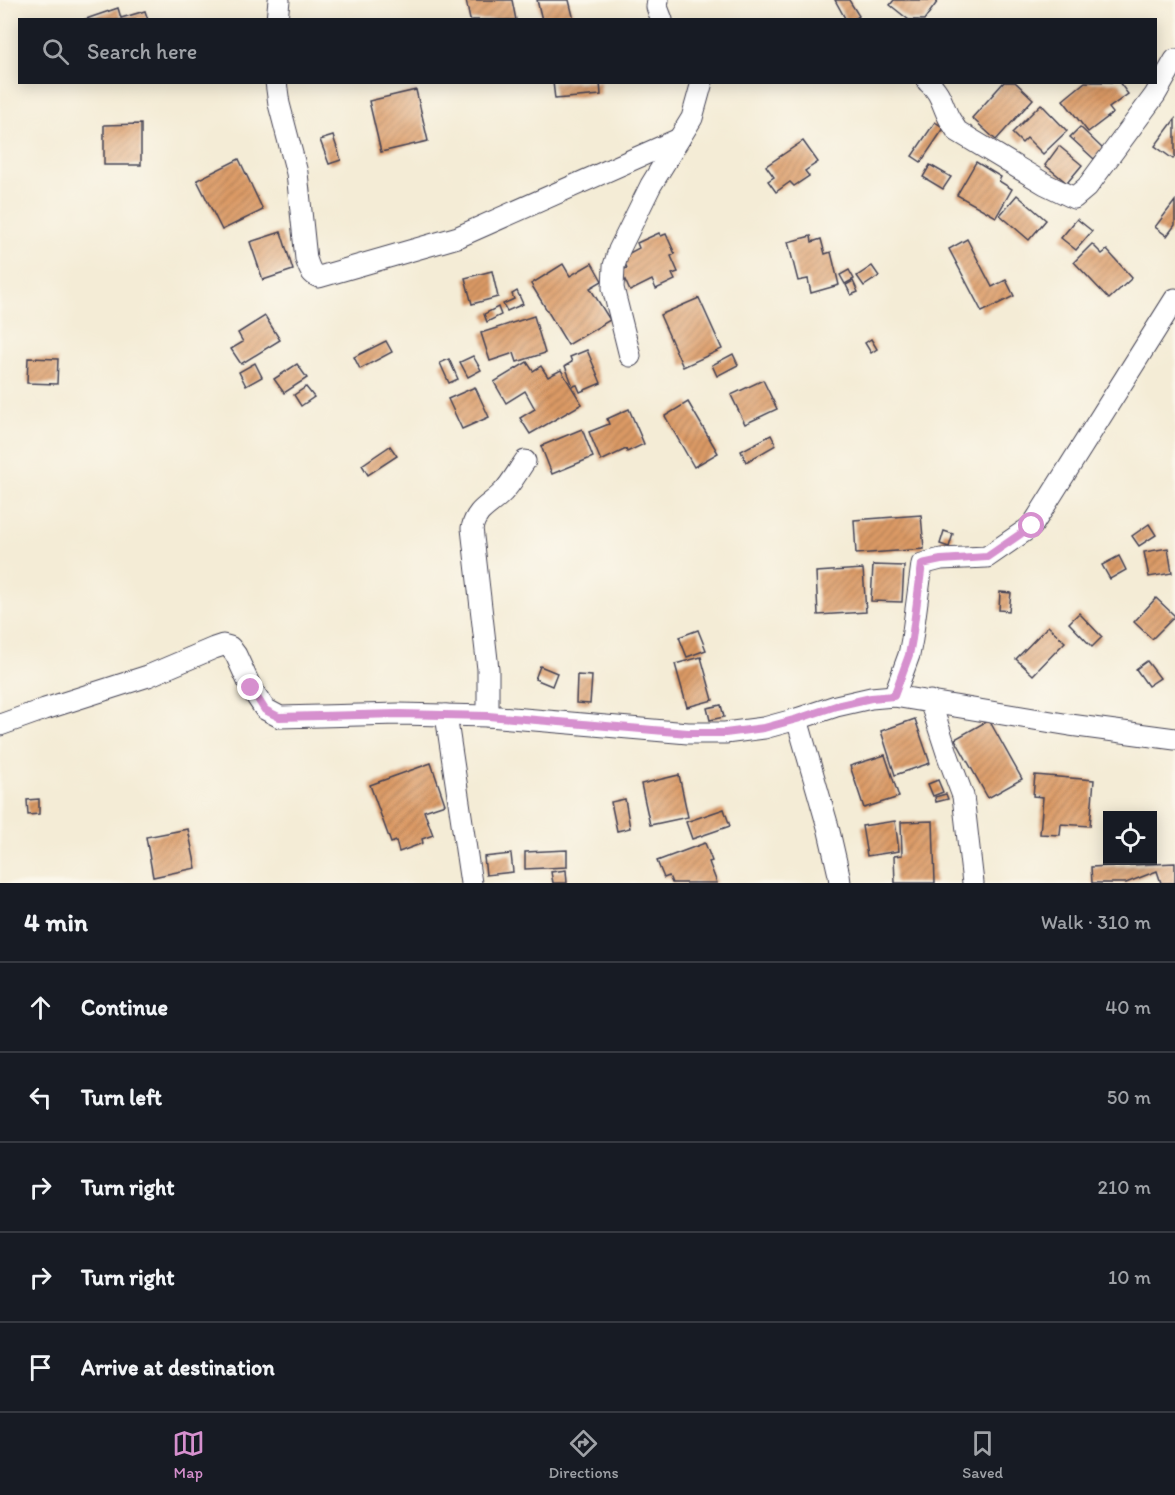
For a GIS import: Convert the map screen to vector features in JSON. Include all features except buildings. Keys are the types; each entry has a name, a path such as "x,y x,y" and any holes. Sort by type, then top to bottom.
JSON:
{"street":[{"path":"277,18 279,0"},
{"path":"658,0 657,7 661,18"},
{"path":"930,84 957,131 1045,184 1074,198 1087,187 1155,95 1175,60"},
{"path":"276,84 279,104 297,173 306,259 314,276 319,277 458,237 679,139"},
{"path":"630,357 613,288 614,266 619,250 651,186 692,118 701,84"},
{"path":"894,696 909,655 922,564 941,560 987,557 1032,526 1175,299"},
{"path":"488,716 488,669 472,528 474,518 503,492 525,461"},
{"path":"0,725 148,676 223,645 230,647 236,655 251,688 265,710 279,717 399,714 488,716 688,733 725,733 764,728 836,706 871,698 894,696 1070,725 1175,739"},
{"path":"930,701 963,796 973,883"},
{"path":"446,715 471,883"},
{"path":"797,719 828,827 840,874 840,883"}],"route":[{"path":"251,688 265,710 279,717 399,714 488,716 688,733 725,733 764,728 836,706 871,698 894,696 909,655 922,564 941,560 987,557 1032,526"}]}
